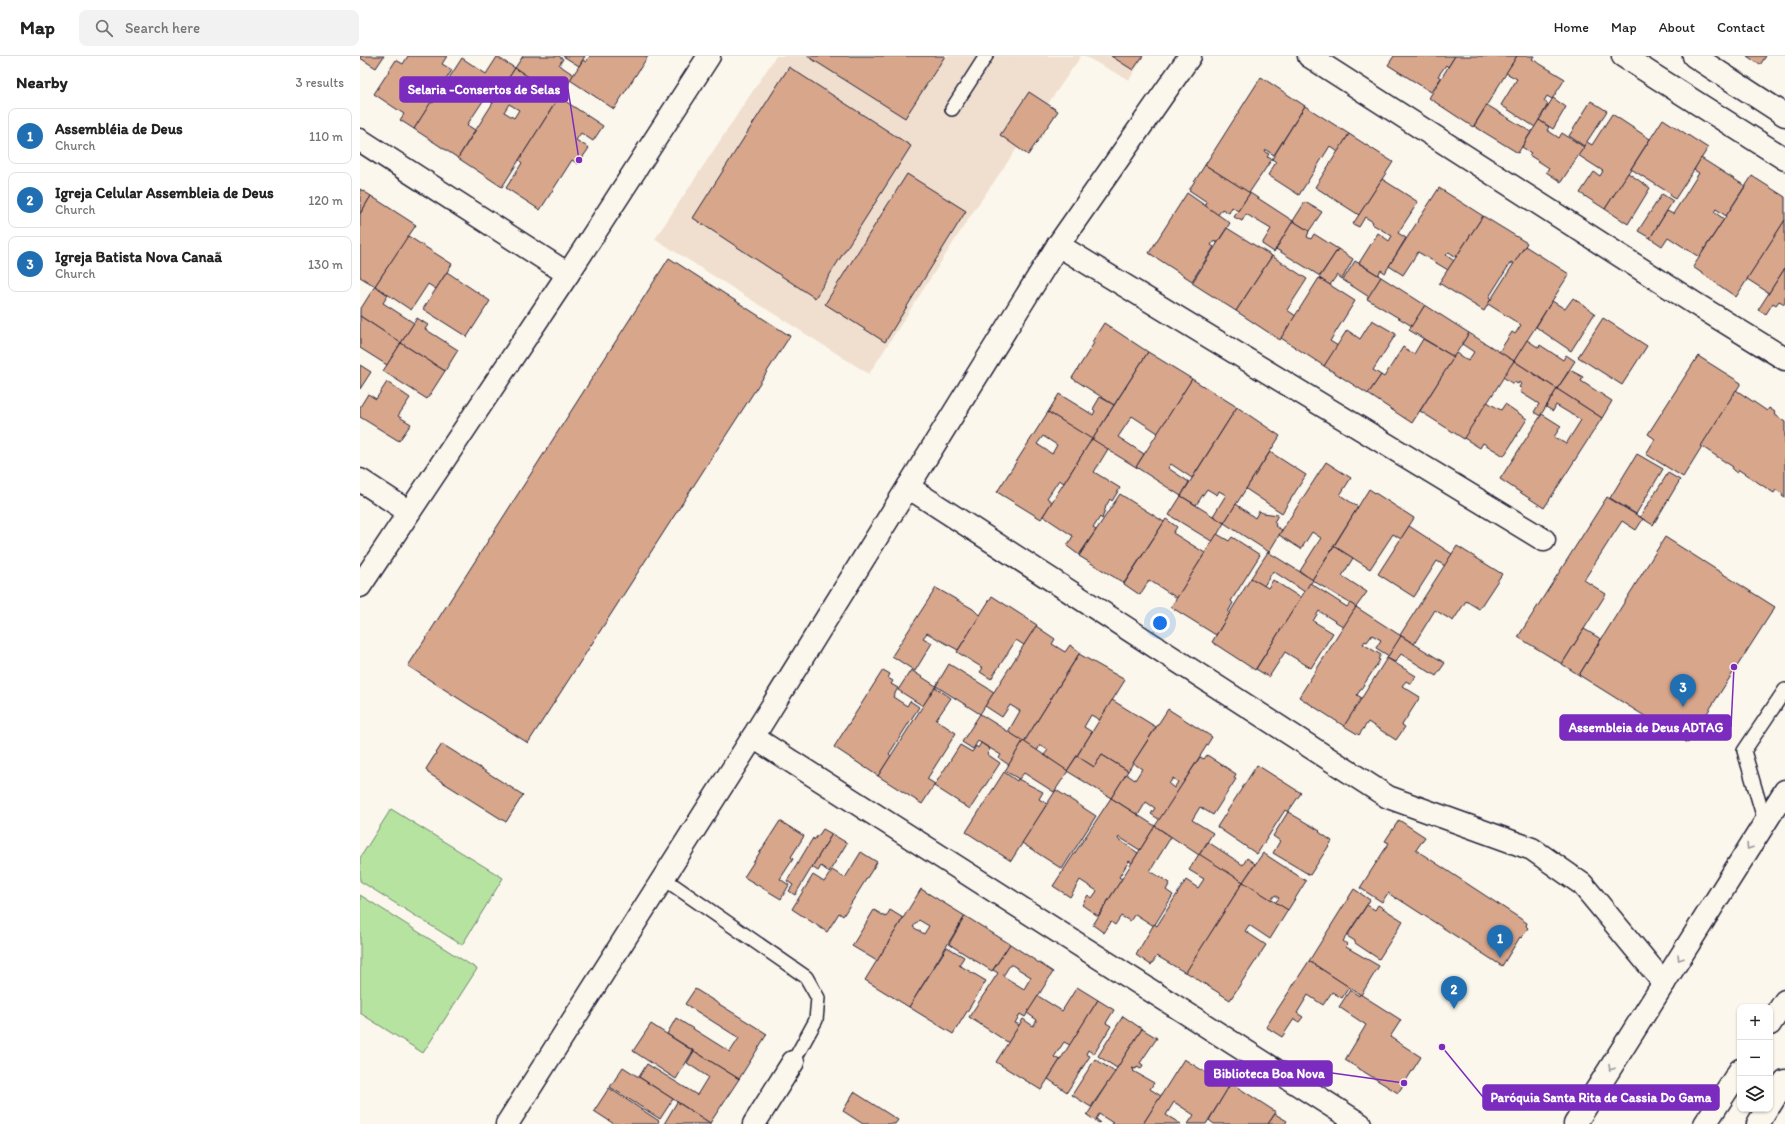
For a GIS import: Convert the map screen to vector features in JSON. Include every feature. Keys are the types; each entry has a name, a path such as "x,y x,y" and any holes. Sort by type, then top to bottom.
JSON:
{"street":[{"path":"360,586 568,274 709,56"},
{"path":"1309,56 1694,304 1785,359"},
{"path":"1623,56 1785,159"},
{"path":"1694,56 1785,115"},
{"path":"507,1124 753,737 1058,245 1188,57"},
{"path":"360,140 568,274"},
{"path":"1058,245 1544,540"},
{"path":"360,480 409,512"},
{"path":"908,487 1388,797 1532,850 1582,884 1664,983"},
{"path":"753,737 1360,1124"},
{"path":"1576,1124 1785,791"},
{"path":"1773,1019 1785,1001"},
{"path":"754,1124 794,1062"},
{"path":"1705,1124 1737,1075"},
{"path":"1773,1099 1785,1081"},
{"path":"1758,1124 1765,1112"}],"lane":[{"path":"952,109 986,56"},
{"path":"1765,822 1744,751 1785,690"},
{"path":"664,878 806,977 818,998 816,1020 794,1062"}],"shaded area":[{"path":"776,56 1081,56 971,215 869,374 655,239"},
{"path":"1084,56 1144,56 1129,80"}],"green space":[{"path":"391,809 503,878 462,945 360,881 360,858"},
{"path":"360,895 477,969 423,1053 360,1013"}],"building":[{"path":"360,56 384,56 376,68 360,58"},
{"path":"408,56 447,56 442,64 452,70 414,129 400,120 404,114 374,94 396,60 403,64"},
{"path":"523,56 559,56 563,59 559,65 574,75 559,97 515,68"},
{"path":"563,56 585,56 579,66"},
{"path":"590,56 648,56 614,109 570,80 583,60 586,62"},
{"path":"807,56 945,56 905,118"},
{"path":"1111,56 1143,56 1133,70"},
{"path":"1394,56 1455,56 1448,67 1446,65 1438,76 1441,78 1431,92 1388,65"},
{"path":"1455,56 1517,56 1473,127 1429,98"},
{"path":"1517,56 1534,56 1532,59 1565,79 1552,99 1547,96 1544,101 1548,104 1535,127 1501,105 1517,79 1506,73"},
{"path":"1747,56 1766,56 1760,65"},
{"path":"497,57 515,68 493,103 485,98 467,125 475,130 458,158 414,129 462,58 486,74"},
{"path":"789,67 911,146 815,298 693,218"},
{"path":"515,68 559,97 502,187 458,158","holes":["509,104 519,110 514,118 504,112"]},
{"path":"1261,77 1305,106 1274,155 1266,150 1265,152 1269,154 1267,157 1272,159 1249,193 1205,165"},
{"path":"1029,92 1058,111 1028,155 1000,135"},
{"path":"559,97 603,126 593,141 581,133 576,140 589,148 578,164 572,160 540,210 506,188 522,163 519,160"},
{"path":"1553,98 1566,107 1553,129 1539,120"},
{"path":"1591,101 1607,111 1584,146 1569,136"},
{"path":"1487,105 1531,132 1518,153 1474,126"},
{"path":"1305,106 1349,134 1338,152 1330,146 1299,195 1268,175 1276,162 1272,159"},
{"path":"1612,114 1650,139 1605,209 1580,193 1594,172 1600,176 1603,171 1578,155 1587,142 1592,145"},
{"path":"1663,119 1708,148 1675,199 1670,196 1671,194 1631,169"},
{"path":"1539,120 1549,127 1547,130 1559,138 1562,133 1584,147 1561,182 1546,172 1549,168 1529,155 1531,153 1522,147"},
{"path":"1349,134 1393,162 1359,215 1315,187"},
{"path":"1701,158 1745,186 1726,216 1716,209 1714,212 1724,219 1699,257 1668,237 1662,246 1650,238 1667,211 1673,214 1684,197 1699,173 1694,170"},
{"path":"1205,165 1250,193 1238,211 1232,207 1229,213 1222,209 1218,215 1205,206 1207,202 1189,190"},
{"path":"1628,173 1650,188 1628,224 1605,209"},
{"path":"907,174 966,211 885,342 825,304"},
{"path":"1752,176 1785,197 1785,220 1736,297 1693,267"},
{"path":"1382,179 1418,202 1398,233 1406,238 1385,273 1381,270 1378,275 1359,263 1378,233 1389,241 1392,236 1372,224 1373,222 1365,217 1359,227 1353,224"},
{"path":"1439,188 1483,216 1456,257 1449,252 1446,255 1454,261 1448,270 1418,252 1403,275 1389,266"},
{"path":"360,189 371,196 360,214"},
{"path":"1187,193 1230,223 1217,243 1214,241 1211,245 1214,247 1192,281 1149,253"},
{"path":"1250,193 1293,221 1274,252 1262,244 1271,229 1246,214 1242,221 1234,217"},
{"path":"1662,194 1673,201 1650,238 1638,231"},
{"path":"371,196 416,225 375,286 360,277 360,214"},
{"path":"1305,202 1322,212 1309,231 1293,221"},
{"path":"1483,216 1527,243 1514,264 1511,262 1489,297 1491,299 1484,311 1439,283"},
{"path":"1785,220 1785,268 1769,293 1747,279"},
{"path":"1293,221 1309,231 1307,237 1311,239 1314,234 1338,249 1320,276 1276,249"},
{"path":"1227,228 1272,256 1236,311 1192,283"},
{"path":"408,236 452,264 436,289 428,284 411,310 375,286"},
{"path":"1525,246 1569,274 1514,361 1499,352 1512,332 1515,334 1521,325 1488,304"},
{"path":"1338,249 1353,259 1342,279 1337,275 1330,285 1319,278"},
{"path":"1272,256 1307,279 1287,310 1296,316 1280,340 1236,311"},
{"path":"669,258 790,336 528,743 408,666"},
{"path":"1355,261 1381,277 1369,297 1343,280"},
{"path":"1785,268 1785,304 1779,301 1776,305 1773,303 1766,314 1758,310"},
{"path":"447,272 490,301 467,337 423,309"},
{"path":"1381,277 1425,305 1412,326 1367,299"},
{"path":"1319,278 1355,301 1330,341 1338,346 1324,366 1281,338"},
{"path":"375,286 388,295 383,303 414,323 401,343 360,316 360,310"},
{"path":"1573,298 1595,313 1571,351 1536,327 1552,301 1565,309"},
{"path":"1425,305 1469,333 1454,357 1409,330"},
{"path":"360,316 401,343 387,365 360,348"},
{"path":"417,318 428,325 425,329 458,350 445,371 401,343"},
{"path":"1603,318 1647,346 1622,385 1578,357"},
{"path":"1372,320 1396,334 1373,370 1381,375 1368,394 1324,366 1347,330 1360,339"},
{"path":"1104,323 1148,352 1114,405 1072,378 1094,343 1092,342"},
{"path":"1469,333 1514,361 1464,439 1420,411 1456,353 1468,361 1474,352 1462,344"},
{"path":"1423,339 1454,357 1412,423 1368,394 1381,375 1384,377 1403,347 1414,354"},
{"path":"1527,340 1539,348 1540,345 1563,360 1566,355 1575,361 1557,389 1514,361"},
{"path":"401,343 445,371 427,399 383,371"},
{"path":"1148,352 1192,379 1158,433 1132,416 1118,437 1144,454 1136,467 1092,440"},
{"path":"1698,356 1741,383 1683,477 1646,454 1655,439 1648,434"},
{"path":"1514,361 1557,389 1540,416 1534,412 1539,404 1520,392 1522,389 1519,387 1521,384 1519,382 1518,384 1514,382 1513,384 1503,377"},
{"path":"360,365 371,372 360,389"},
{"path":"1570,370 1583,377 1581,381 1612,401 1602,418 1557,389"},
{"path":"1192,379 1237,407 1192,478 1171,464 1168,468 1189,482 1181,496 1136,467"},
{"path":"387,382 410,398 398,416 411,424 399,441 360,417 360,407 368,394 376,399"},
{"path":"1557,389 1602,418 1544,508 1500,479 1542,414 1561,426 1554,437 1566,444 1581,420 1556,405 1553,411 1546,407"},
{"path":"1736,390 1767,411 1769,408 1775,412 1774,414 1785,422 1785,498 1782,496 1783,494 1776,490 1774,493 1739,470 1737,473 1732,469 1733,467 1701,446"},
{"path":"1059,394 1093,415 1095,411 1093,409 1100,397 1114,405 1092,440 1048,412"},
{"path":"1487,402 1501,410 1505,404 1527,419 1504,456 1483,443 1480,448 1464,438"},
{"path":"1237,407 1280,436 1224,523 1213,516 1226,495 1219,491 1217,495 1207,489 1196,505 1181,496"},
{"path":"1048,412 1092,439 1064,483 1059,480 1047,498 1052,502 1041,519 997,492","holes":["1043,436 1057,445 1052,454 1037,444"]},
{"path":"1092,439 1108,449 1094,472 1120,488 1112,501 1110,499 1102,519 1100,517 1093,528 1096,530 1079,555 1067,546 1073,536 1043,516"},
{"path":"1270,452 1306,475 1282,513 1246,489"},
{"path":"1637,454 1663,469 1636,514 1610,498"},
{"path":"1326,462 1351,478 1340,495 1358,507 1312,580 1300,571 1321,538 1312,532 1301,549 1279,535"},
{"path":"1668,473 1680,480 1653,525 1640,517"},
{"path":"1369,489 1414,518 1401,539 1393,534 1370,569 1334,546"},
{"path":"1120,494 1164,522 1124,583 1079,556"},
{"path":"1181,496 1224,523 1213,542 1169,515"},
{"path":"1607,497 1643,519 1636,530 1622,521 1584,580 1606,594 1562,664 1518,637"},
{"path":"1236,504 1255,518 1259,511 1278,515 1274,522 1276,524 1275,526 1282,530 1269,552 1224,523"},
{"path":"1166,519 1177,527 1173,533 1205,553 1177,598 1149,580 1140,595 1124,584"},
{"path":"1409,526 1452,554 1445,566 1437,561 1414,597 1378,574"},
{"path":"1217,534 1229,541 1232,537 1260,555 1231,601 1233,603 1228,612 1230,613 1216,635 1171,607"},
{"path":"1665,537 1775,607 1688,743 1579,675"},
{"path":"1334,546 1353,558 1342,576 1367,592 1356,607 1312,580"},
{"path":"1457,546 1502,574 1479,609 1466,601 1453,621 1435,610 1414,644 1400,635"},
{"path":"1268,552 1313,580 1305,592 1273,571 1264,586 1251,578"},
{"path":"1251,578 1268,588 1273,580 1301,598 1255,670 1212,642"},
{"path":"1310,583 1347,607 1350,603 1356,607 1344,627 1319,611 1313,621 1333,633 1311,668 1285,652 1269,677 1256,669"},
{"path":"936,588 973,609 980,616 958,650 927,633 923,638 932,643 915,671 892,656"},
{"path":"992,596 1037,625 1024,645 1016,640 991,679 980,672 983,668 957,652"},
{"path":"1356,607 1401,636 1389,656 1376,648 1381,640 1372,635 1367,642 1365,641 1363,644 1381,655 1378,659 1380,660 1357,695 1362,698 1344,726 1299,697"},
{"path":"1036,626 1055,639 1052,644 1065,652 1070,645 1080,652 1024,742 1008,732 1020,711 1010,705 1002,717 985,706"},
{"path":"1584,629 1601,639 1579,675 1562,664"},
{"path":"1401,636 1445,663 1436,676 1401,654 1395,662 1387,658"},
{"path":"1079,654 1125,680 1100,720 1091,715 1084,727 1092,732 1067,771 1044,755 1048,750 1040,745 1037,751 1024,742"},
{"path":"1387,658 1416,676 1411,684 1406,681 1402,686 1420,697 1402,725 1405,727 1396,740 1368,722 1359,735 1344,726"},
{"path":"949,664 994,692 980,714 936,686"},
{"path":"883,670 890,674 888,678 893,681 891,684 898,688 893,697 907,706 910,701 919,707 889,754 891,756 878,776 834,747"},
{"path":"911,670 936,686 923,706 898,690"},
{"path":"935,687 951,698 936,720 956,733 927,779 935,784 922,804 878,776"},
{"path":"1112,700 1156,727 1128,771 1102,755 1094,767 1077,756"},
{"path":"1168,709 1212,737 1160,820 1151,814 1155,808 1146,802 1138,815 1111,798 1126,774 1135,780 1142,769 1133,763","holes":["1173,778 1178,782 1174,788 1169,784"]},
{"path":"980,714 1023,741 1009,765 999,758 1001,755 978,741 973,749 962,742"},
{"path":"1023,741 1068,771 1054,792 1024,773 1019,779 1005,771"},
{"path":"981,743 990,749 987,754 1000,763 970,809 934,786 960,745 972,752 976,746 978,748"},
{"path":"442,744 523,795 506,822 428,773 426,769"},
{"path":"1102,755 1128,771 1111,798 1067,771 1077,756 1094,767"},
{"path":"1207,755 1236,774 1234,778 1236,779 1213,815 1200,807 1192,820 1213,833 1199,855 1155,826 1200,757 1204,759"},
{"path":"1257,765 1301,793 1288,812 1285,810 1257,854 1217,827"},
{"path":"1004,772 1017,781 1018,779 1043,792 1039,799 1047,804 1011,861 966,832"},
{"path":"1056,790 1096,816 1062,869 1022,843"},
{"path":"1111,798 1155,826 1140,850 1119,837 1118,839 1138,853 1132,863 1129,861 1119,877 1122,879 1098,916 1082,905 1088,895 1092,898 1097,891 1080,880 1070,897 1053,886"},
{"path":"1288,812 1320,831 1319,832 1332,841 1310,875 1273,853 1280,841 1273,836"},
{"path":"1399,820 1425,837 1416,850 1527,923 1526,926 1528,928 1521,938 1520,937 1502,966 1388,893 1382,902 1360,888 1389,843 1385,841"},
{"path":"780,821 804,836 791,857 793,859 780,879 789,885 781,899 744,877"},
{"path":"1155,826 1171,837 1150,871 1170,883 1166,890 1173,895 1154,926 1135,914 1130,921 1121,916 1115,925 1111,922 1104,933 1093,925"},
{"path":"823,829 832,834 795,895 789,891 793,885 787,881 813,838 814,840"},
{"path":"832,834 847,843 829,872 821,866 818,871 812,867"},
{"path":"1208,842 1243,865 1247,858 1255,864 1243,882 1199,855"},
{"path":"861,852 877,862 843,916 839,913 827,932 792,909 813,875 824,882 832,870 845,878"},
{"path":"1263,853 1306,881 1288,910 1275,903 1279,898 1275,895 1271,900 1243,882"},
{"path":"1199,854 1243,882 1186,973 1157,956 1151,965 1136,955 1154,924 1157,926 1186,880 1198,888 1204,879 1189,870"},
{"path":"1243,882 1288,910 1270,939 1249,925 1245,931 1266,945 1230,1000 1186,972"},
{"path":"921,889 965,916 909,1007 865,980","holes":["919,920 929,926 924,934 913,927"]},
{"path":"1354,889 1370,900 1343,941 1347,944 1346,947 1379,966 1361,995 1309,961"},
{"path":"1367,905 1375,910 1378,905 1403,921 1379,959 1347,936"},
{"path":"874,910 886,917 890,910 903,918 877,961 852,946"},
{"path":"965,916 1010,944 992,971 949,944"},
{"path":"1010,944 1053,972 1025,1017 1020,1014 1015,1023 1020,1025 1009,1043 969,1017 998,973 993,970","holes":["1010,965 1031,977 1024,989 1003,976"]},
{"path":"947,947 964,957 959,965 986,981 953,1034 909,1007"},
{"path":"1309,961 1349,987 1342,998 1332,992 1323,1005 1308,995 1297,1013 1303,1017 1299,1022 1294,1019 1282,1037 1266,1027"},
{"path":"1077,987 1098,1000 1070,1045 1064,1042 1054,1057 1060,1060 1041,1090 996,1062 1023,1019 1033,1026 1037,1020 1027,1013 1038,996 1062,1011"},
{"path":"695,989 767,1034 739,1079 667,1034 676,1018 730,1052 739,1038 685,1004"},
{"path":"1350,990 1359,996 1360,994 1401,1020 1390,1037 1421,1057 1398,1093 1345,1060 1366,1025 1339,1007"},
{"path":"1098,1000 1114,1010 1106,1023 1111,1026 1094,1054 1088,1050 1086,1054 1090,1056 1067,1092 1048,1079"},
{"path":"1123,1016 1142,1029 1117,1068 1098,1056"},
{"path":"651,1024 693,1051 676,1079 633,1051"},
{"path":"1142,1029 1157,1038 1140,1063 1143,1065 1141,1069 1137,1067 1136,1069 1132,1068 1134,1070 1133,1071 1154,1083 1150,1089 1161,1096 1143,1124 1112,1124 1113,1123 1099,1114 1096,1119 1100,1122 1099,1123 1087,1115"},
{"path":"694,1051 739,1079 710,1123 639,1077 647,1064 697,1095 708,1077 687,1063"},
{"path":"1095,1059 1115,1072 1091,1107 1072,1095"},
{"path":"1184,1059 1229,1087 1206,1124 1188,1124 1194,1115 1174,1102 1166,1115 1181,1124 1143,1124"},
{"path":"623,1067 673,1099 660,1119 610,1087"},
{"path":"1231,1083 1276,1112 1268,1124 1214,1124 1209,1120"},
{"path":"609,1088 659,1121 657,1124 614,1124 594,1111"},
{"path":"854,1092 898,1120 895,1124 863,1124 843,1111"},
{"path":"677,1102 710,1123 710,1124 664,1124"},
{"path":"1275,1114 1287,1121 1285,1124 1268,1124"}],"place":[{"name":"Selaria -Consertos de Selas","path":"579,160"},
{"name":"Assembleia de Deus ADTAG","path":"1734,667"},
{"name":"Igreja Batista Nova Canaã","path":"1683,707"},
{"name":"Assembléia de Deus","path":"1500,958"},
{"name":"Igreja Celular Assembleia de Deus","path":"1454,1009"},
{"name":"Paróquia Santa Rita de Cassia Do Gama","path":"1442,1047"},
{"name":"Biblioteca Boa Nova","path":"1404,1083"}]}
